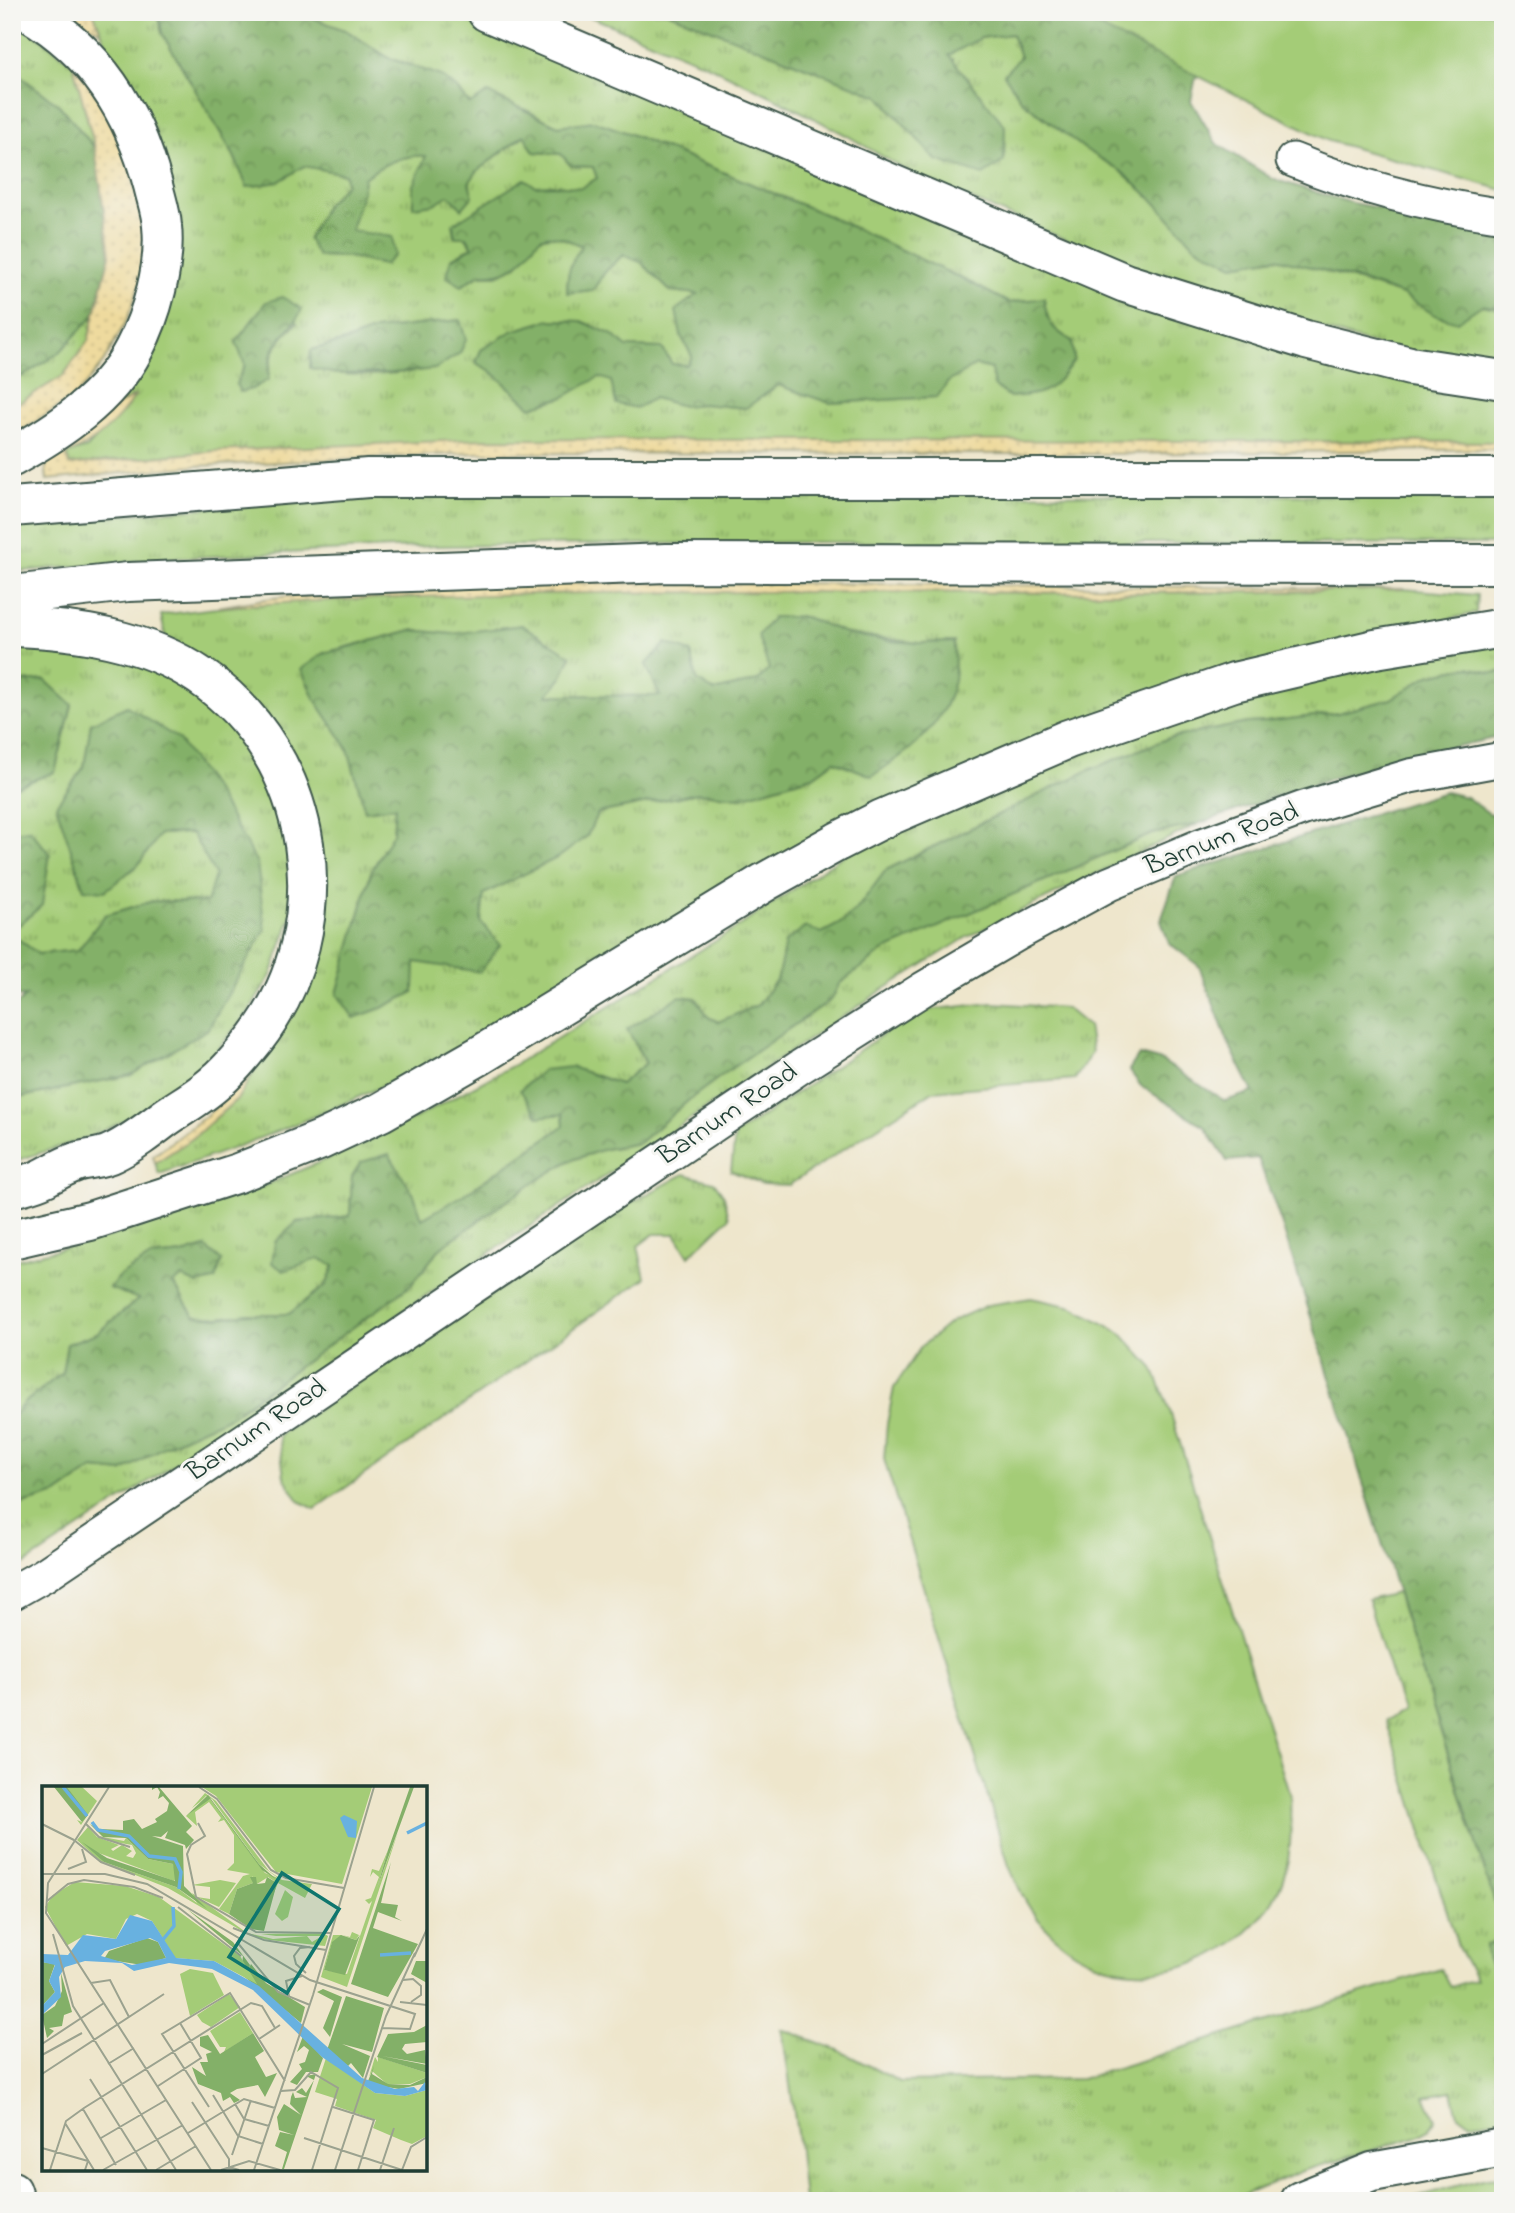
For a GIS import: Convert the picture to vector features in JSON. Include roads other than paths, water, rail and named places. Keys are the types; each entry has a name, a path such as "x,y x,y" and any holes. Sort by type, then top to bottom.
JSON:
{"main road":[{"path":"12,457 62,428 83,411 134,350 157,289 162,227 138,137 123,107 102,75 82,53 56,28 29,12"},
{"path":"486,12 619,71 1125,283 1306,340 1410,366 1503,380"},
{"path":"12,507 368,478 1503,478"},
{"path":"12,595 128,582 667,563 1503,564"},
{"path":"12,627 57,628 137,646 169,658 199,676 228,699 274,756 293,796 303,839 307,900 300,947 276,1008 256,1037 217,1081 146,1133 109,1155 75,1162 39,1180 12,1188"},
{"path":"12,1239 90,1221 238,1173 321,1140 381,1112 479,1056 765,882 838,842 882,819 1068,739 1234,682 1375,649 1503,628"},
{"path":"1300,2201 1372,2172 1503,2148"},
{"path":"12,2192 15,2201"}],"street":[{"path":"1293,160 1329,176 1396,195 1459,210 1503,216"},
{"name":"Barnum Road","path":"12,1592 44,1575 800,1067 923,989 1017,934 1109,884 1200,846 1304,808 1410,776 1503,759"}]}
